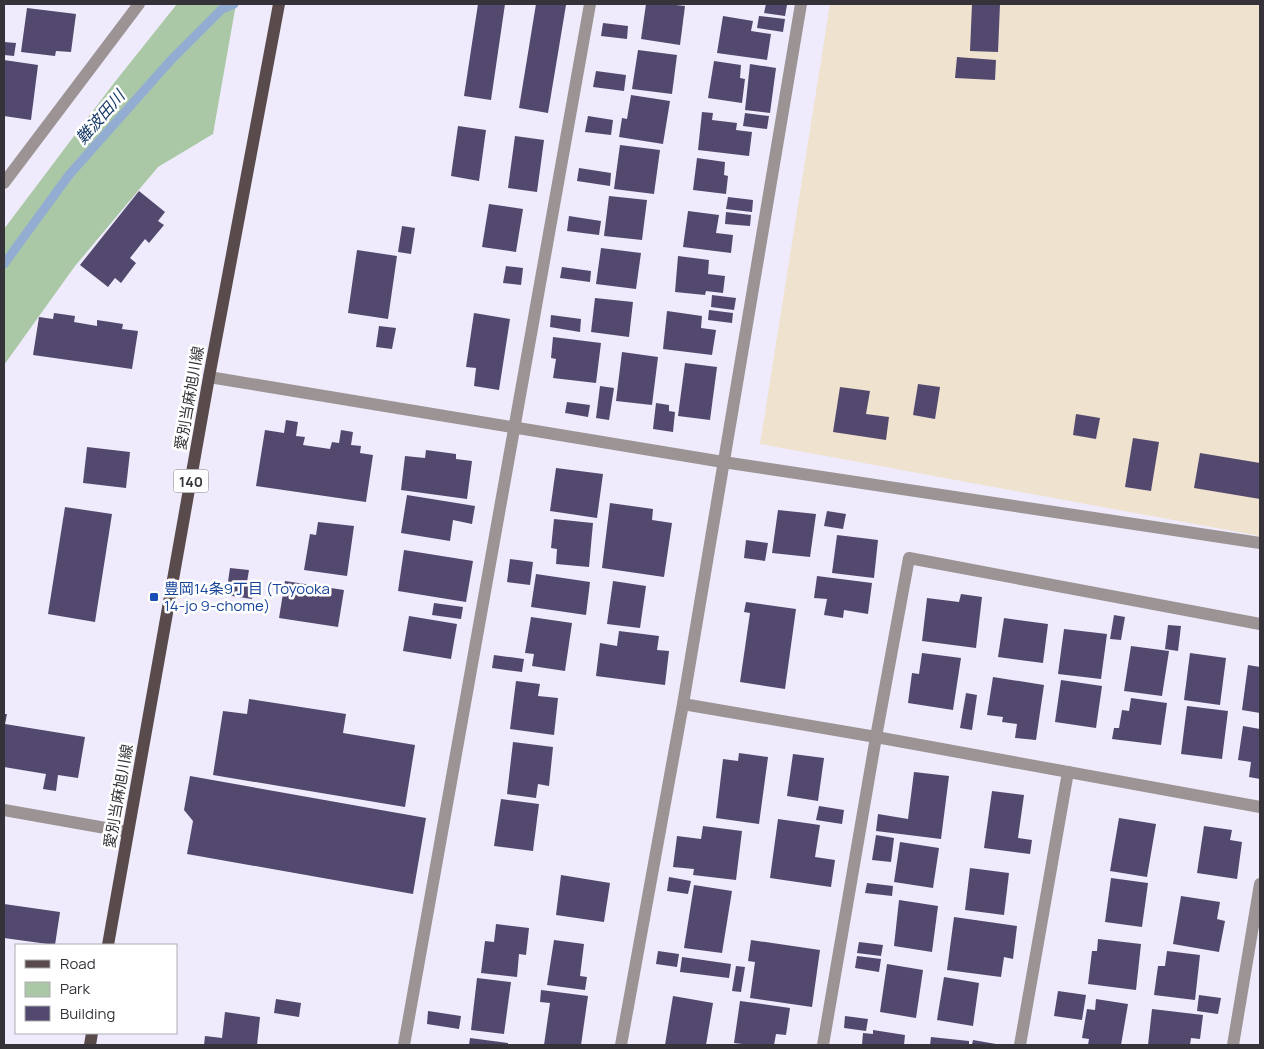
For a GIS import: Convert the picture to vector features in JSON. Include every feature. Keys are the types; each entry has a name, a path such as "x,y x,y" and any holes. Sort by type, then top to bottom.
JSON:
{"main road":[{"name":"愛別当麻旭川線","path":"108,944 209,377 278,4"}],"street":[{"path":"4,183 139,4"},
{"path":"404,1045 590,4"},
{"path":"620,1045 683,704 802,4"},
{"path":"209,377 723,462 1260,543"},
{"path":"823,1045 909,558 1260,624"},
{"path":"683,704 1260,807"},
{"path":"1020,1045 1068,772"},
{"path":"4,810 128,832"},
{"path":"1233,1045 1260,884"}],"shaded area":[{"path":"830,4 1260,4 1260,536 760,444"}],"green space":[{"path":"177,4 236,4 213,134 158,167 75,266 4,365 4,229 114,83"}],"building":[{"path":"478,4 505,4 491,100 464,96"},
{"path":"536,4 566,5 548,113 519,108"},
{"path":"646,4 685,6 680,45 641,39"},
{"path":"766,4 787,5 785,16 764,13"},
{"path":"972,4 1000,4 998,52 970,51"},
{"path":"27,8 76,14 71,52 56,51 55,56 21,52"},
{"path":"723,16 753,21 751,31 771,34 767,60 717,53"},
{"path":"759,16 785,19 783,32 757,28"},
{"path":"603,23 628,26 627,39 601,36"},
{"path":"4,42 16,43 14,56 4,55"},
{"path":"638,50 677,55 672,94 632,89"},
{"path":"957,57 996,60 995,80 955,78"},
{"path":"4,60 38,65 31,120 4,116"},
{"path":"714,61 741,65 740,78 745,79 742,103 708,98"},
{"path":"750,64 776,68 770,113 745,110"},
{"path":"596,71 626,75 624,91 593,87"},
{"path":"631,95 670,101 663,144 619,137 622,118 627,119"},
{"path":"702,112 713,113 712,120 737,123 736,130 752,132 749,156 698,150"},
{"path":"745,113 769,116 767,129 743,126"},
{"path":"588,116 613,120 611,135 585,132"},
{"path":"458,126 486,130 479,181 451,176"},
{"path":"515,136 544,140 537,192 508,188"},
{"path":"620,145 660,150 654,194 614,189"},
{"path":"697,158 725,162 724,175 728,176 726,194 693,190"},
{"path":"579,168 611,173 610,186 577,181"},
{"path":"139,191 165,212 158,221 164,225 149,243 145,239 130,258 136,263 121,283 115,278 108,287 80,265"},
{"path":"609,196 647,200 642,240 604,236"},
{"path":"728,197 753,200 752,212 726,209"},
{"path":"489,204 523,209 516,252 482,247"},
{"path":"688,211 719,215 716,233 733,235 731,253 683,247"},
{"path":"726,212 751,215 750,226 725,224"},
{"path":"569,216 601,221 599,235 567,231"},
{"path":"402,226 415,228 411,254 398,252"},
{"path":"601,248 641,253 636,289 596,284"},
{"path":"357,250 397,256 388,319 348,313"},
{"path":"678,256 709,260 708,274 725,276 723,293 706,291 705,295 675,292"},
{"path":"506,266 523,268 521,285 503,283"},
{"path":"562,267 591,271 590,282 560,278"},
{"path":"712,295 736,298 734,310 711,307"},
{"path":"595,298 633,302 629,337 591,332"},
{"path":"709,310 733,313 732,323 708,320"},
{"path":"667,311 702,316 701,328 716,330 712,355 663,349"},
{"path":"54,313 75,316 74,322 97,326 97,320 123,324 122,329 138,331 132,369 33,355 39,317 53,319"},
{"path":"474,313 510,319 499,390 474,386 476,368 466,367"},
{"path":"551,315 581,319 580,332 550,327"},
{"path":"379,326 396,328 392,349 376,347"},
{"path":"553,337 601,343 596,383 553,378 556,359 551,358"},
{"path":"622,352 658,357 652,405 616,401"},
{"path":"685,363 717,367 710,420 678,416"},
{"path":"918,384 940,387 935,419 913,415"},
{"path":"600,386 614,388 609,420 596,418"},
{"path":"840,387 870,391 866,414 889,417 886,440 833,432"},
{"path":"567,402 590,405 588,417 565,413"},
{"path":"656,403 669,405 669,411 675,412 673,432 653,429"},
{"path":"1076,414 1100,418 1096,439 1073,435"},
{"path":"286,420 298,422 296,436 305,437 303,445 330,449 332,442 339,443 341,430 353,432 351,445 361,446 360,453 373,455 366,502 256,486 265,430 284,433"},
{"path":"1133,438 1159,442 1151,491 1125,487"},
{"path":"87,447 130,452 126,488 83,483"},
{"path":"426,450 456,454 456,459 472,461 467,499 401,490 405,456 425,458"},
{"path":"1200,453 1260,463 1260,499 1194,488"},
{"path":"556,468 603,474 597,518 550,511"},
{"path":"407,495 475,506 472,524 453,520 450,541 401,533"},
{"path":"610,503 653,509 652,520 672,523 664,577 602,568"},
{"path":"65,507 112,514 95,622 48,614"},
{"path":"778,510 816,514 810,557 772,553"},
{"path":"827,511 846,514 843,529 824,526"},
{"path":"554,519 593,523 589,567 556,564 557,549 551,548"},
{"path":"318,522 354,526 347,576 304,570 310,534 316,535"},
{"path":"837,535 878,540 874,578 832,573"},
{"path":"746,540 768,543 765,561 744,558"},
{"path":"404,550 473,561 466,602 398,591"},
{"path":"510,559 533,562 530,585 507,582"},
{"path":"230,568 249,570 247,582 254,583 252,599 226,595"},
{"path":"536,574 590,582 586,615 531,607"},
{"path":"817,576 872,583 868,614 844,610 843,618 824,615 827,599 814,598"},
{"path":"285,581 344,590 338,627 279,618"},
{"path":"613,581 646,586 640,628 607,624"},
{"path":"961,594 982,597 976,648 922,641 927,598 959,602"},
{"path":"746,602 796,609 785,689 740,682 750,613 744,612"},
{"path":"434,603 463,607 461,619 432,615"},
{"path":"1114,615 1125,617 1121,640 1110,639"},
{"path":"409,616 457,624 451,659 403,651"},
{"path":"531,617 572,623 565,671 532,666 534,654 525,653"},
{"path":"1004,618 1048,624 1043,663 998,657"},
{"path":"1168,625 1181,626 1178,651 1165,649"},
{"path":"1064,629 1107,634 1101,679 1058,674"},
{"path":"619,631 659,636 657,650 669,651 665,685 596,676 600,643 617,646"},
{"path":"1131,646 1169,651 1162,696 1124,691"},
{"path":"922,653 961,658 953,710 908,703 912,673 919,674"},
{"path":"1190,653 1226,658 1220,705 1184,700"},
{"path":"494,655 524,659 522,672 492,668"},
{"path":"1248,665 1260,667 1260,713 1242,710"},
{"path":"993,677 1044,685 1036,740 1015,738 1017,724 1002,722 1003,717 987,715"},
{"path":"1061,680 1102,686 1096,728 1055,722"},
{"path":"516,681 540,684 538,696 558,698 554,735 510,729"},
{"path":"966,693 977,695 972,730 960,728"},
{"path":"1131,698 1167,703 1161,745 1112,739 1114,728 1119,728 1122,710 1129,711"},
{"path":"249,699 346,714 343,733 415,745 405,807 213,775 223,711 247,714"},
{"path":"1187,706 1228,711 1222,759 1181,754"},
{"path":"4,714 7,714 5,724 85,737 78,778 58,775 56,791 43,789 46,774 4,767"},
{"path":"1243,726 1260,729 1260,779 1249,777 1251,762 1238,760"},
{"path":"513,742 553,747 549,786 538,784 536,798 507,794"},
{"path":"739,753 768,757 759,824 716,818 723,759 738,761"},
{"path":"793,754 824,758 818,801 787,796"},
{"path":"914,772 949,776 941,839 876,831 878,814 908,819"},
{"path":"190,776 426,818 413,894 187,854 193,821 184,810"},
{"path":"992,791 1024,795 1018,838 1032,840 1030,854 984,848"},
{"path":"501,799 539,804 533,851 494,846"},
{"path":"819,806 844,810 842,824 816,820"},
{"path":"1119,818 1156,824 1147,877 1110,871"},
{"path":"778,819 820,825 815,857 835,860 831,887 770,878"},
{"path":"703,826 742,831 736,880 693,875 694,869 673,867 677,836 701,839"},
{"path":"1204,826 1232,830 1230,840 1242,842 1237,879 1197,873"},
{"path":"876,835 894,838 891,862 872,860"},
{"path":"900,842 939,848 933,888 894,882"},
{"path":"970,868 1009,873 1004,915 965,910"},
{"path":"561,875 610,883 604,922 556,915"},
{"path":"669,877 691,881 688,894 667,891"},
{"path":"1111,878 1148,883 1142,927 1105,922"},
{"path":"867,883 893,886 892,896 865,893"},
{"path":"694,885 732,891 722,953 684,948"},
{"path":"1181,896 1220,902 1217,919 1225,921 1219,952 1173,944"},
{"path":"899,900 938,906 932,952 894,946"},
{"path":"4,904 60,912 55,944 4,938"},
{"path":"954,917 1017,926 1013,959 1004,957 1001,977 947,970"},
{"path":"496,924 529,928 526,955 519,954 517,977 481,973 485,941 494,942"},
{"path":"1098,939 1141,944 1136,990 1088,984 1092,951 1097,951"},
{"path":"554,940 584,944 580,976 587,977 585,990 547,985"},
{"path":"751,940 820,950 812,1007 750,998 755,962 748,961"},
{"path":"859,942 883,945 881,956 857,953"},
{"path":"658,951 679,954 677,967 656,964"},
{"path":"1167,951 1200,955 1195,1000 1154,995 1158,966 1165,966"},
{"path":"857,956 881,959 879,972 855,968"},
{"path":"682,957 731,964 729,978 680,972"},
{"path":"887,964 923,970 916,1018 880,1012"},
{"path":"736,966 745,967 741,992 732,991"},
{"path":"944,977 979,983 973,1026 937,1020"},
{"path":"477,978 511,982 504,1034 471,1030"},
{"path":"541,990 588,996 581,1045 544,1045 550,1003 540,1002"},
{"path":"1058,991 1086,995 1082,1020 1054,1016"},
{"path":"1199,995 1221,998 1218,1014 1197,1011"},
{"path":"673,996 713,1003 706,1045 665,1045"},
{"path":"276,999 301,1003 299,1017 274,1013"},
{"path":"1096,999 1128,1004 1121,1045 1088,1045 1089,1039 1082,1038 1087,1009 1095,1010"},
{"path":"740,1001 790,1008 786,1035 776,1034 774,1045 734,1043"},
{"path":"1152,1009 1203,1015 1200,1039 1191,1038 1190,1045 1148,1045"},
{"path":"428,1011 461,1016 459,1029 427,1024"},
{"path":"225,1012 260,1017 257,1045 204,1045 205,1036 222,1038"},
{"path":"845,1016 868,1019 866,1031 844,1028"},
{"path":"873,1030 905,1035 904,1045 862,1045 863,1033 873,1034"},
{"path":"931,1037 969,1041 969,1045 930,1045"},
{"path":"470,1038 508,1043 508,1045 469,1045"},
{"path":"973,1040 996,1044 996,1045 972,1045"}],"waterway":[{"name":"難波田川","path":"4,264 69,175 171,60 222,9 234,4"}],"place":[{"name":"豊岡14条9丁目 (Toyooka 14-jo 9-chome)","path":"154,597"}]}
